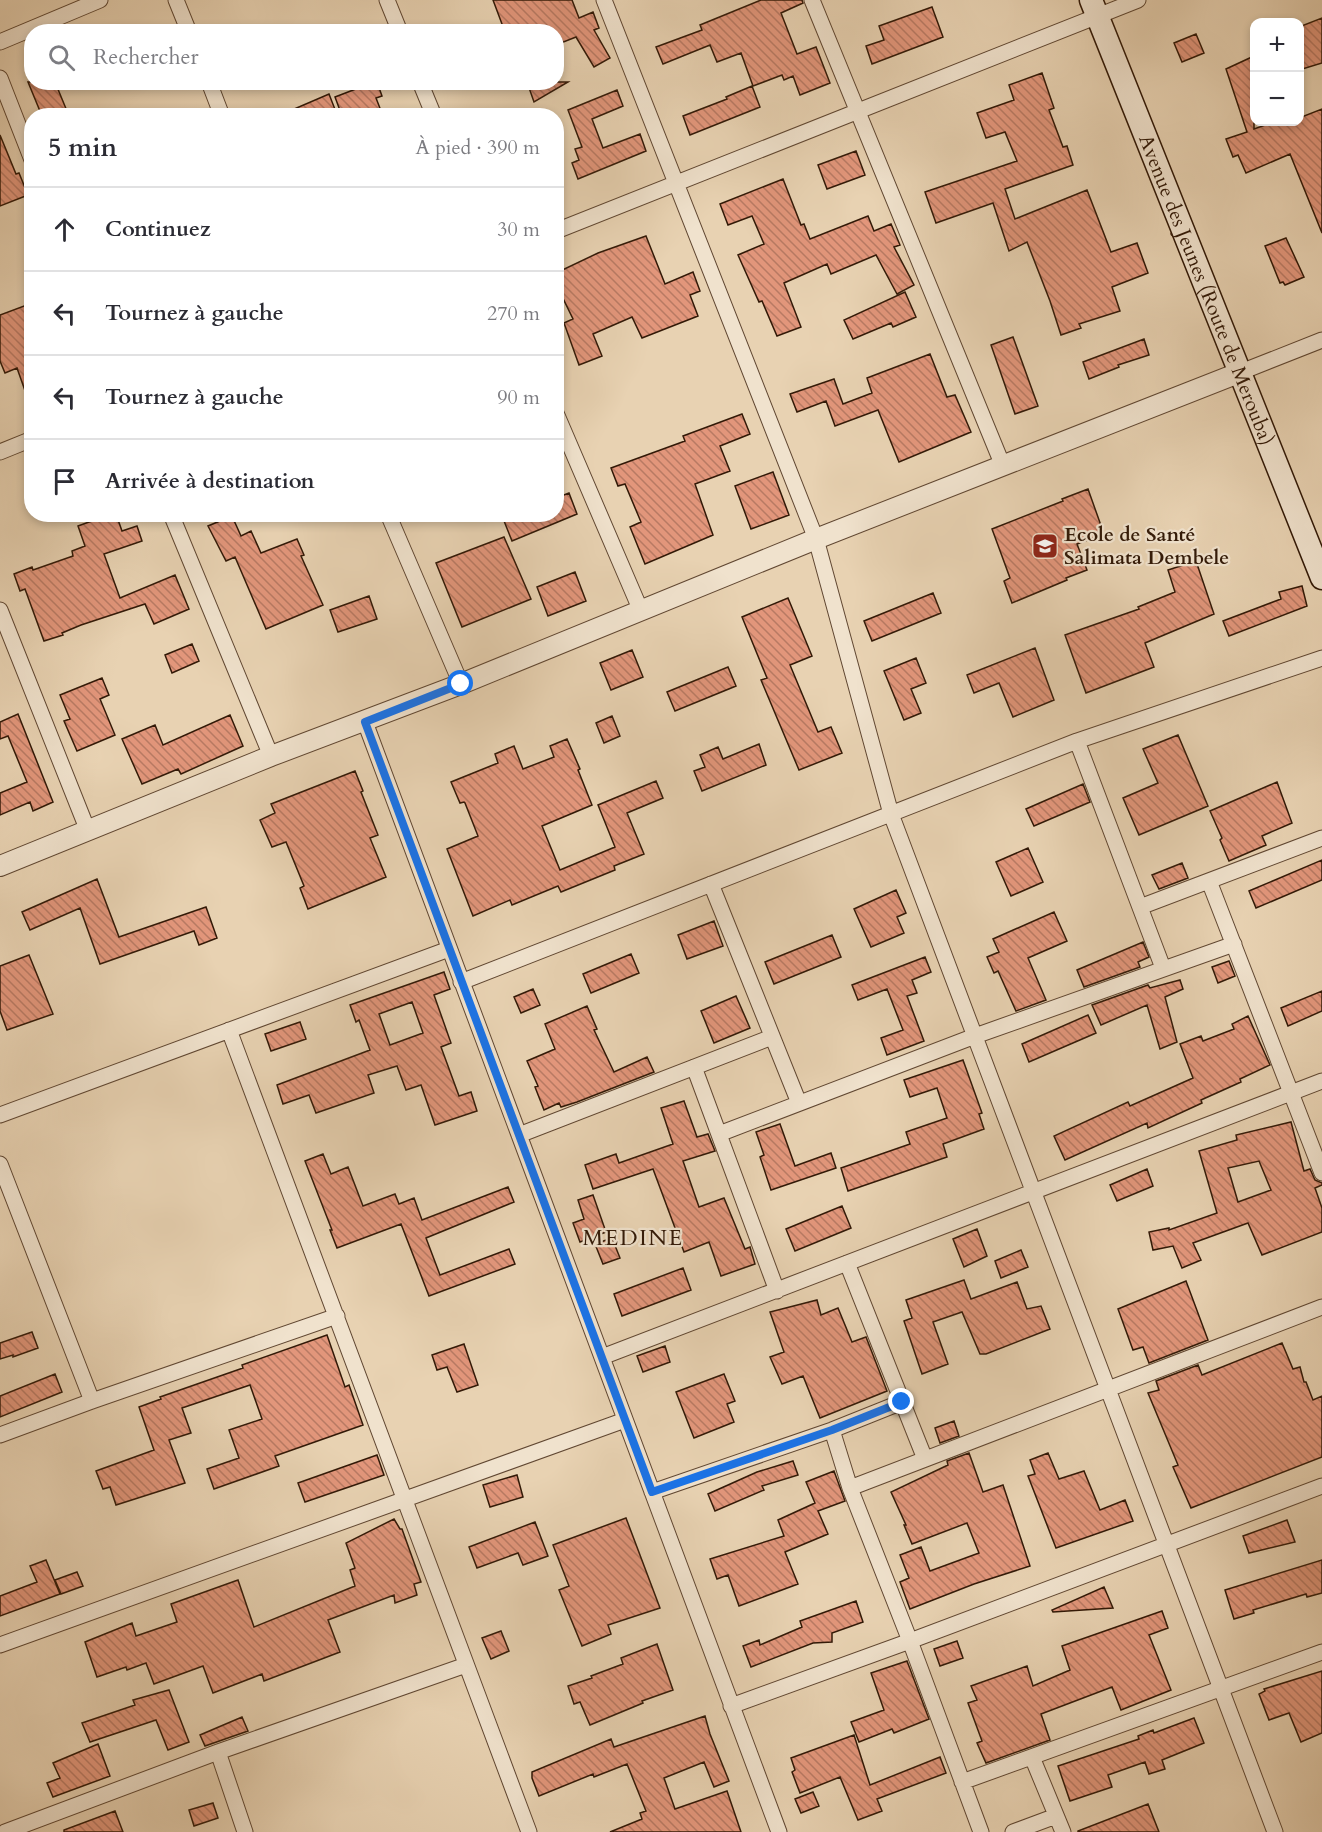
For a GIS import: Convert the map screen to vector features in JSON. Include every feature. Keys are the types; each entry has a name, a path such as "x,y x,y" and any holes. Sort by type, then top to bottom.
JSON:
{"main road":[{"name":"Avenue des Jeunes (Route de Merouba)","path":"1094,8 1322,578"}],"street":[{"path":"43,24 100,0"},
{"path":"176,0 186,24"},
{"path":"387,0 397,24"},
{"path":"604,0 816,539 891,814 1275,1832"},
{"path":"812,0 1003,466"},
{"path":"564,228 856,112 1094,8 1138,0"},
{"path":"0,42 24,32"},
{"path":"0,78 24,140"},
{"path":"212,90 219,108"},
{"path":"423,90 431,108"},
{"path":"0,866 271,756 461,684 816,539 1322,340"},
{"path":"564,432 641,611"},
{"path":"0,452 24,442"},
{"path":"174,522 271,756"},
{"path":"391,522 461,684"},
{"path":"0,610 88,831"},
{"path":"461,982 1077,741 1322,658"},
{"path":"365,722 779,1832"},
{"path":"1077,741 1163,968"},
{"path":"1140,907 1322,838"},
{"path":"1209,881 1322,1173"},
{"path":"711,884 799,1103"},
{"path":"719,1134 975,1036 1234,944"},
{"path":"0,1115 449,949"},
{"path":"229,1030 529,1832"},
{"path":"519,1135 772,1037"},
{"path":"694,1067 777,1291"},
{"path":"602,1357 1322,1081"},
{"path":"0,1164 92,1401"},
{"path":"847,1263 925,1459"},
{"path":"850,1488 1322,1307"},
{"path":"0,1435 337,1316"},
{"path":"652,1492 832,1430 902,1402"},
{"path":"0,1645 625,1420"},
{"path":"832,1430 850,1488 981,1832"},
{"path":"732,1706 1322,1486"},
{"path":"962,1782 1322,1652"},
{"path":"5,1832 218,1752 466,1665"},
{"path":"218,1752 246,1832"},
{"path":"1032,1757 1063,1832"},
{"path":"1013,1832 1056,1816"}],"building":[{"path":"493,0 572,0 579,18 593,12 599,28 594,30 610,58 594,67 576,37 564,42 564,24 502,24"},
{"path":"761,0 802,0 803,3 781,13 797,54 816,47 830,83 800,95 793,76 784,80 782,75 753,86 741,53 717,62 710,45 663,64 656,47 702,30 700,25"},
{"path":"932,7 943,37 872,64 866,46 884,40 879,26"},
{"path":"1322,18 1322,63 1304,68 1304,25"},
{"path":"1196,34 1204,53 1182,62 1174,43"},
{"path":"1250,58 1250,126 1254,126 1254,129 1263,126 1304,126 1304,116 1322,109 1322,233 1290,154 1246,173 1238,155 1233,157 1226,139 1247,132 1226,69"},
{"path":"1042,73 1054,108 1049,110 1063,147 1067,146 1073,165 1005,189 1015,219 1087,190 1111,252 1137,243 1148,273 1112,287 1120,311 1079,324 1081,328 1061,335 1027,242 1009,251 993,203 936,223 925,192 1017,161 1005,132 986,138 977,113 1014,100 1009,85"},
{"path":"752,86 760,107 690,135 683,116 727,99 726,97"},
{"path":"31,90 58,90 66,108 39,108"},
{"path":"353,90 380,90 382,96 376,98 380,108 339,108 335,97"},
{"path":"530,90 554,90 534,102"},
{"path":"617,90 623,106 592,119 603,148 640,134 646,151 578,179 572,163 579,160 575,149 582,147 568,110"},
{"path":"329,94 334,108 297,108"},
{"path":"0,135 16,174 19,173 24,185 24,197 0,206"},
{"path":"856,151 865,175 827,189 818,165"},
{"path":"783,179 801,225 804,224 810,239 868,216 874,231 891,224 900,245 894,247 914,285 897,294 876,255 831,274 827,264 784,283 801,327 777,336 738,255 764,244 752,216 728,225 720,204"},
{"path":"646,236 665,284 693,272 700,291 690,295 698,316 642,338 632,317 593,334 602,356 579,365 564,323 573,319 564,300 564,269 598,253"},
{"path":"1286,238 1304,277 1285,285 1283,282 1280,283 1265,246"},
{"path":"905,292 916,317 893,327 891,323 853,339 844,320"},
{"path":"24,306 24,388 17,368 5,373 0,361 0,315"},
{"path":"1013,337 1038,406 1015,414 991,345"},
{"path":"1144,339 1149,355 1118,365 1119,367 1089,379 1083,362"},
{"path":"930,354 947,397 955,395 971,432 899,462 878,410 835,426 826,401 797,412 790,394 834,379 843,404 872,393 867,378"},
{"path":"742,414 750,434 720,446 730,471 695,484 713,535 645,564 630,527 641,522 625,484 618,486 611,468 685,441 683,436"},
{"path":"773,472 789,515 751,529 735,486"},
{"path":"1088,489 1104,534 1077,544 1087,570 1012,603 1004,581 1010,578 992,529"},
{"path":"569,493 577,514 564,519 564,495"},
{"path":"89,522 119,522 122,531 137,526 142,541 104,554 120,598 175,575 189,609 154,624 145,604 81,625 62,633 63,635 44,641 25,589 20,591 14,574 73,556 72,551 85,546 78,526"},
{"path":"218,522 235,522 241,536 251,531 261,553 297,539 304,555 301,556 323,605 266,629 235,557 226,561 208,526"},
{"path":"504,522 558,522 512,541"},
{"path":"504,537 531,599 462,627 436,563"},
{"path":"1196,561 1214,614 1145,643 1154,667 1086,693 1065,635 1139,609 1138,607 1175,592 1168,570"},
{"path":"575,572 586,601 548,616 537,587"},
{"path":"1302,586 1307,606 1229,636 1223,621 1281,599 1279,592"},
{"path":"933,593 941,613 872,641 864,621"},
{"path":"369,596 377,619 338,632 330,610"},
{"path":"788,598 812,656 790,665 818,732 831,727 842,753 799,770 761,680 767,678 742,617"},
{"path":"192,644 199,661 172,673 165,655"},
{"path":"1035,648 1054,700 1013,717 999,683 974,693 967,675"},
{"path":"632,650 643,677 611,690 600,663"},
{"path":"916,658 926,683 911,689 921,713 904,720 884,671"},
{"path":"728,667 736,686 675,711 667,692"},
{"path":"102,678 109,695 100,699 115,735 77,751 64,721 70,719 60,695"},
{"path":"18,714 53,802 33,811 30,802 0,815 0,793 27,782 8,736 0,739 0,722"},
{"path":"230,715 243,746 181,774 178,769 142,784 122,739 155,725 163,745"},
{"path":"612,716 620,736 604,743 596,723"},
{"path":"1178,735 1208,806 1139,835 1123,798 1158,783 1143,749"},
{"path":"567,739 592,805 542,826 560,870 615,847 598,805 656,781 663,798 627,813 644,854 614,866 615,870 561,892 558,886 512,905 510,900 473,916 447,849 478,836 465,803 460,803 451,782 498,763 495,754 514,746 523,769 554,757 550,746"},
{"path":"759,744 766,765 702,791 694,771 705,767 700,755 718,747 723,759"},
{"path":"355,771 378,835 370,838 386,877 308,909 300,888 304,886 286,842 272,847 260,820 275,813 271,804"},
{"path":"1277,782 1292,823 1262,836 1266,845 1229,861 1210,811"},
{"path":"1083,784 1090,802 1034,826 1026,809"},
{"path":"1028,848 1043,882 1011,896 996,862"},
{"path":"1322,860 1322,880 1256,908 1249,891"},
{"path":"1182,863 1188,878 1159,889 1152,875"},
{"path":"97,879 119,937 206,907 217,938 199,945 194,931 100,964 80,908 30,930 22,912"},
{"path":"896,890 906,913 897,917 904,933 871,947 854,909"},
{"path":"1054,912 1067,941 1028,958 1046,1000 1016,1011 998,971 994,973 987,957 999,952 993,939"},
{"path":"714,921 723,946 687,959 678,935"},
{"path":"832,935 841,957 774,984 765,962"},
{"path":"1143,942 1149,957 1138,962 1140,967 1084,987 1077,970"},
{"path":"631,954 639,973 591,993 583,974"},
{"path":"29,955 53,1014 7,1030 0,1011 0,966"},
{"path":"925,957 931,972 912,980 917,993 907,996 924,1041 887,1055 881,1038 903,1030 887,989 858,1000 852,985"},
{"path":"1229,961 1235,976 1218,983 1212,967"},
{"path":"444,972 450,989 434,995 451,1043 441,1047 459,1096 471,1092 477,1111 435,1125 421,1085 406,1090 397,1066 368,1075 374,1093 316,1113 309,1095 283,1104 277,1085 370,1050 359,1020 356,1022 350,1005","holes":["412,1002 423,1033 390,1045 379,1014"]},
{"path":"1180,980 1183,989 1165,997 1177,1042 1160,1049 1147,1005 1101,1025 1092,1005 1148,985 1150,988"},
{"path":"533,989 540,1005 521,1013 514,997"},
{"path":"1322,991 1322,1011 1288,1026 1281,1008"},
{"path":"736,996 750,1028 714,1043 701,1011"},
{"path":"587,1006 597,1029 594,1030 614,1072 647,1057 654,1072 577,1102 561,1107 559,1103 544,1110 535,1087 538,1086 527,1061 555,1049 545,1024"},
{"path":"1088,1015 1096,1033 1029,1062 1022,1044"},
{"path":"1248,1016 1270,1065 1240,1079 1241,1082 1201,1100 1202,1103 1148,1128 1147,1123 1065,1160 1054,1136 1128,1102 1130,1106 1193,1078 1180,1044 1201,1036 1203,1041 1234,1029 1232,1024"},
{"path":"300,1022 306,1039 271,1051 265,1034"},
{"path":"963,1060 982,1113 979,1114 984,1129 943,1144 947,1157 848,1191 841,1168 910,1144 906,1132 947,1118 937,1088 910,1097 904,1080"},
{"path":"684,1101 697,1137 708,1134 715,1151 683,1161 699,1207 724,1198 745,1249 750,1247 755,1264 721,1276 709,1242 684,1252 653,1169 593,1189 585,1165 616,1154 619,1163 673,1144 661,1108"},
{"path":"1291,1122 1304,1171 1310,1169 1315,1180 1322,1183 1315,1188 1322,1208 1322,1232 1262,1255 1248,1223 1193,1243 1201,1260 1182,1268 1173,1246 1153,1250 1149,1232 1169,1228 1169,1230 1217,1213 1199,1151 1237,1140 1236,1135","holes":["1259,1161 1271,1190 1238,1202 1228,1168"]},
{"path":"780,1124 795,1166 831,1153 836,1168 771,1190 760,1157 764,1155 756,1132"},
{"path":"323,1154 331,1174 348,1167 363,1206 395,1194 399,1204 414,1198 422,1220 508,1187 514,1202 426,1238 440,1275 509,1249 515,1264 429,1296 401,1224 337,1248 305,1161"},
{"path":"1147,1169 1153,1186 1117,1201 1110,1185"},
{"path":"593,1195 606,1232 580,1242 573,1223 584,1219 578,1200"},
{"path":"842,1206 851,1228 795,1251 786,1229"},
{"path":"977,1229 987,1256 964,1267 953,1239"},
{"path":"612,1238 620,1258 603,1264 595,1244"},
{"path":"1021,1250 1028,1267 1001,1278 995,1261"},
{"path":"683,1268 691,1290 622,1316 614,1294"},
{"path":"964,1280 971,1299 1017,1282 1027,1309 1041,1306 1050,1329 986,1354 980,1354 962,1312 933,1322 948,1364 922,1374 904,1321 912,1318 906,1300"},
{"path":"1186,1281 1208,1340 1149,1363 1143,1347 1133,1350 1118,1309"},
{"path":"817,1300 821,1315 838,1308 852,1342 866,1337 887,1391 820,1418 803,1376 782,1384 770,1357 784,1352 770,1312"},
{"path":"32,1332 38,1348 0,1359 0,1343"},
{"path":"327,1335 345,1387 349,1385 363,1425 275,1456 279,1466 214,1489 207,1469 239,1458 229,1430 262,1419 250,1385 182,1408 191,1433 169,1440 185,1483 116,1505 110,1487 103,1489 96,1471 154,1450 139,1407 161,1399 160,1397 243,1368 242,1365"},
{"path":"1282,1343 1293,1369 1300,1367 1313,1400 1322,1396 1322,1457 1191,1508 1173,1467 1178,1465 1148,1393 1159,1390 1156,1381 1198,1365 1202,1375"},
{"path":"464,1344 478,1385 457,1392 447,1367 437,1370 432,1355"},
{"path":"665,1346 670,1362 643,1372 637,1356"},
{"path":"55,1374 62,1392 0,1417 0,1396"},
{"path":"724,1374 735,1401 727,1404 734,1422 694,1438 676,1392"},
{"path":"954,1421 959,1436 940,1443 935,1428"},
{"path":"969,1453 983,1492 1003,1485 1030,1566 974,1584 910,1609 900,1582 909,1578 900,1555 921,1547 930,1571 979,1553 967,1523 912,1544 891,1492 948,1465 947,1461"},
{"path":"1048,1453 1059,1479 1084,1471 1100,1510 1125,1500 1133,1521 1056,1548 1028,1476 1035,1474 1030,1460"},
{"path":"377,1455 384,1475 305,1502 298,1483"},
{"path":"793,1461 798,1475 762,1486 764,1490 715,1511 708,1494 757,1472"},
{"path":"834,1471 845,1501 818,1511 828,1534 785,1552 798,1584 739,1606 728,1575 717,1579 710,1559 784,1536 778,1520 815,1503 806,1482"},
{"path":"517,1475 523,1497 490,1507 483,1485"},
{"path":"626,1518 660,1608 608,1625 611,1634 582,1646 559,1590 569,1586 553,1545"},
{"path":"394,1519 402,1529 421,1582 414,1584 417,1595 395,1603 394,1595 328,1620 340,1652 264,1681 262,1674 213,1693 203,1666 154,1684 146,1663 97,1677 85,1642 132,1623 136,1636 177,1622 171,1604 238,1580 254,1627 355,1586 350,1570 355,1568 346,1543"},
{"path":"1287,1520 1295,1542 1249,1553 1243,1536"},
{"path":"535,1522 548,1556 523,1565 518,1553 477,1568 469,1547"},
{"path":"46,1560 60,1594 0,1616 0,1596 37,1582 30,1566"},
{"path":"1322,1560 1322,1593 1307,1597 1306,1594 1253,1610 1254,1613 1234,1619 1225,1590"},
{"path":"77,1572 83,1586 61,1594 55,1580"},
{"path":"1104,1587 1113,1608 1053,1612 1052,1610"},
{"path":"856,1601 863,1622 832,1633 832,1642 813,1643 751,1667 743,1646 759,1640 760,1645 802,1627 800,1621"},
{"path":"1162,1611 1168,1628 1149,1635 1171,1690 1121,1710 1112,1687 1041,1714 1050,1740 986,1763 977,1743 982,1741 968,1703 977,1700 971,1686 1027,1666 1033,1686 1070,1670 1062,1646"},
{"path":"501,1631 509,1651 491,1659 482,1638"},
{"path":"957,1641 963,1658 940,1666 934,1649"},
{"path":"657,1644 673,1690 642,1701 643,1703 590,1725 580,1702 574,1704 568,1686 623,1664 621,1658"},
{"path":"907,1661 929,1719 894,1733 892,1729 859,1742 851,1722 884,1710 871,1673"},
{"path":"1322,1671 1322,1733 1301,1742 1289,1713 1269,1720 1259,1694 1265,1691 1264,1689"},
{"path":"169,1690 189,1742 168,1750 156,1720 90,1742 82,1723 135,1705 133,1700"},
{"path":"705,1716 729,1781 714,1787 704,1762 664,1778 675,1809 727,1791 741,1832 610,1832 642,1819 640,1813 646,1811 627,1764 594,1777 593,1774 539,1796 532,1772 611,1739 614,1747"},
{"path":"242,1717 248,1731 205,1746 200,1735"},
{"path":"1194,1718 1204,1743 1162,1760 1165,1769 1149,1774 1145,1762 1108,1775 1112,1787 1070,1801 1058,1766 1139,1739 1138,1736 1153,1730 1154,1733"},
{"path":"854,1735 870,1785 940,1757 946,1773 877,1799 882,1811 858,1820 840,1777 800,1793 792,1772 795,1770 791,1758"},
{"path":"98,1744 110,1776 53,1797 47,1783 60,1778 53,1763"},
{"path":"813,1792 819,1806 801,1813 795,1799"},
{"path":"213,1803 218,1818 194,1826 189,1810"},
{"path":"1148,1804 1159,1832 1078,1832 1078,1831"},
{"path":"115,1811 123,1832 64,1832 64,1830"}],"place":[{"name":"Ecole de Santé Salimata Dembele","path":"1045,546"}],"district":[{"name":"MEDINE","path":"633,1238"}],"route":[{"path":"461,684 365,722 652,1492 832,1430 902,1402"}]}
